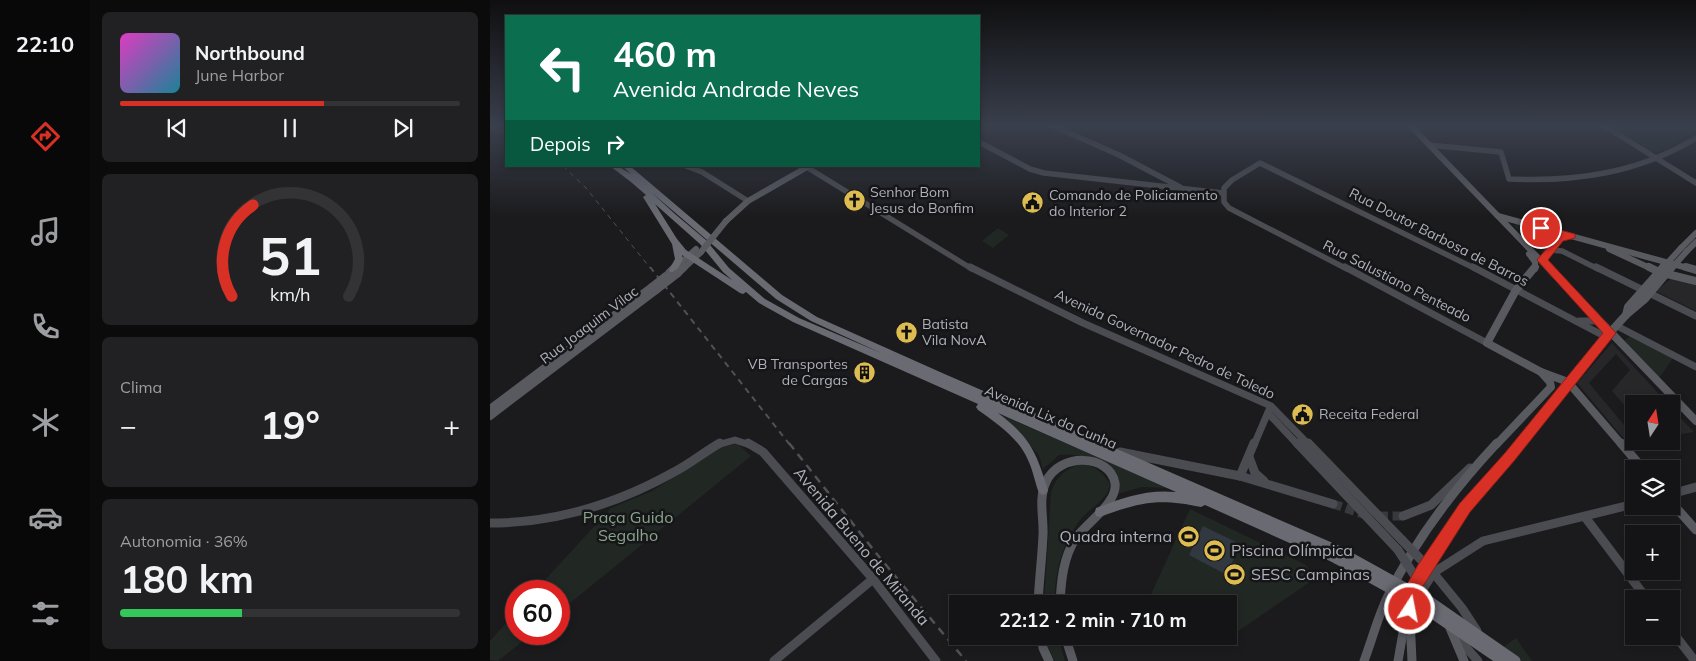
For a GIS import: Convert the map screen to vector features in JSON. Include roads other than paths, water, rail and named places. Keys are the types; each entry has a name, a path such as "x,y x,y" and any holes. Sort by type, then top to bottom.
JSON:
{"highway":[{"name":"Avenida Lix da Cunha","path":"614,167 634,180 645,192 703,242 726,270 762,301 796,320 1105,449 1337,555 1429,601 1473,629 1516,661"},
{"name":"Avenida Lix da Cunha","path":"626,167 779,297 814,319 850,335 925,374 951,390 1253,521 1337,555 1436,614 1501,661"},
{"path":"645,192 650,204 674,241 680,255 673,272"},
{"path":"674,241 692,258 762,301"},
{"path":"951,390 987,411 1020,439 1030,454 1043,490"},
{"path":"1100,512 1141,497 1157,495 1176,496 1201,502 1253,521"}],"main road":[{"path":"1006,156 1036,171 1223,193"},
{"path":"1118,156 1182,188"},
{"path":"1439,156 1496,216 1542,260 1599,321 1608,335 1696,421"},
{"path":"1502,156 1509,179 1535,181 1568,180 1628,168 1663,156"},
{"path":"1653,156 1696,183"},
{"name":"Rua Doutor Barbosa de Barros","path":"1223,193 1227,184 1260,163 1608,335"},
{"path":"689,167 702,172 745,200"},
{"name":"Rua Joaquim Vilac","path":"490,416 692,258 723,221 745,200 805,167"},
{"name":"Avenida Governador Pedro de Toledo","path":"805,167 965,265 1269,410 1432,571 1462,608 1496,661"},
{"path":"1149,185 1155,180 1157,174"},
{"name":"Rua Salustiano Penteado","path":"1223,193 1224,204 1229,208 1424,308 1541,372 1568,382"},
{"path":"1496,216 1696,270"},
{"path":"1509,229 1512,224 1522,222"},
{"path":"1398,661 1410,593 1423,570 1465,508 1510,457 1568,382 1684,250 1696,233"},
{"path":"1542,260 1559,239 1572,236"},
{"path":"1589,240 1663,273 1696,281"},
{"path":"1684,250 1696,242"},
{"path":"1487,343 1516,290 1535,268 1536,262 1526,246"},
{"path":"1550,250 1562,251 1696,316"},
{"path":"1535,268 1548,272 1562,286 1569,290"},
{"name":"Rua Joaquim Vilac","path":"490,409 654,288"},
{"path":"1576,320 1599,321"},
{"path":"1617,326 1696,367"},
{"path":"1364,661 1387,597 1401,570 1447,504 1551,387 1550,382 1541,372"},
{"path":"1568,382 1636,460"},
{"path":"1240,476 1269,410"},
{"name":"Avenida Governador Pedro de Toledo","path":"1269,410 1398,550 1450,628 1478,661"},
{"name":"Avenida Bueno de Miranda","path":"490,523 505,524 552,518 615,501 675,472 716,445 734,439 742,441 763,452 873,579 936,661"},
{"path":"1105,449 1240,476 1333,504"},
{"path":"1249,457 1255,473 1267,483"},
{"path":"1039,595 1043,535 1043,490 1048,478 1059,465 1075,459 1088,460 1106,469 1114,482 1113,495 1100,512 1081,531 1070,553 1061,579 1060,595"},
{"path":"1403,516 1431,506 1472,465 1485,459"},
{"path":"1680,491 1696,487"},
{"path":"1422,586 1432,571 1483,541 1625,506"},
{"path":"1680,512 1696,530"},
{"path":"1585,517 1640,590"},
{"path":"774,661 873,579"},
{"path":"1410,593 1412,661"},
{"path":"1450,628 1464,661"},
{"path":"1680,642 1694,661"},
{"path":"1042,645 1044,661"},
{"path":"1068,645 1073,661"},
{"path":"1486,646 1501,661"},
{"path":"1043,648 1049,661"}],"tunnel":[{"path":"1333,504 1363,514"},
{"path":"1379,516 1403,516"}],"railway":[{"path":"564,167 586,188 651,269"},
{"path":"650,267 790,445"},
{"path":"789,443 876,553 966,661"}],"place":[{"name":"Senhor Bom Jesus do Bonfim","path":"854,200"},
{"name":"Comando de Policiamento do Interior 2","path":"1033,203"},
{"name":"Batista Vila NovA","path":"906,332"},
{"name":"VB Transportes de Cargas","path":"864,372"},
{"name":"Receita Federal","path":"1303,414"},
{"name":"Quadra interna","path":"1188,536"},
{"name":"Piscina Olímpica","path":"1215,550"},
{"name":"SESC Campinas","path":"1235,574"}],"park label":[{"name":"Praça Guido Segalho","path":"628,526"}]}
